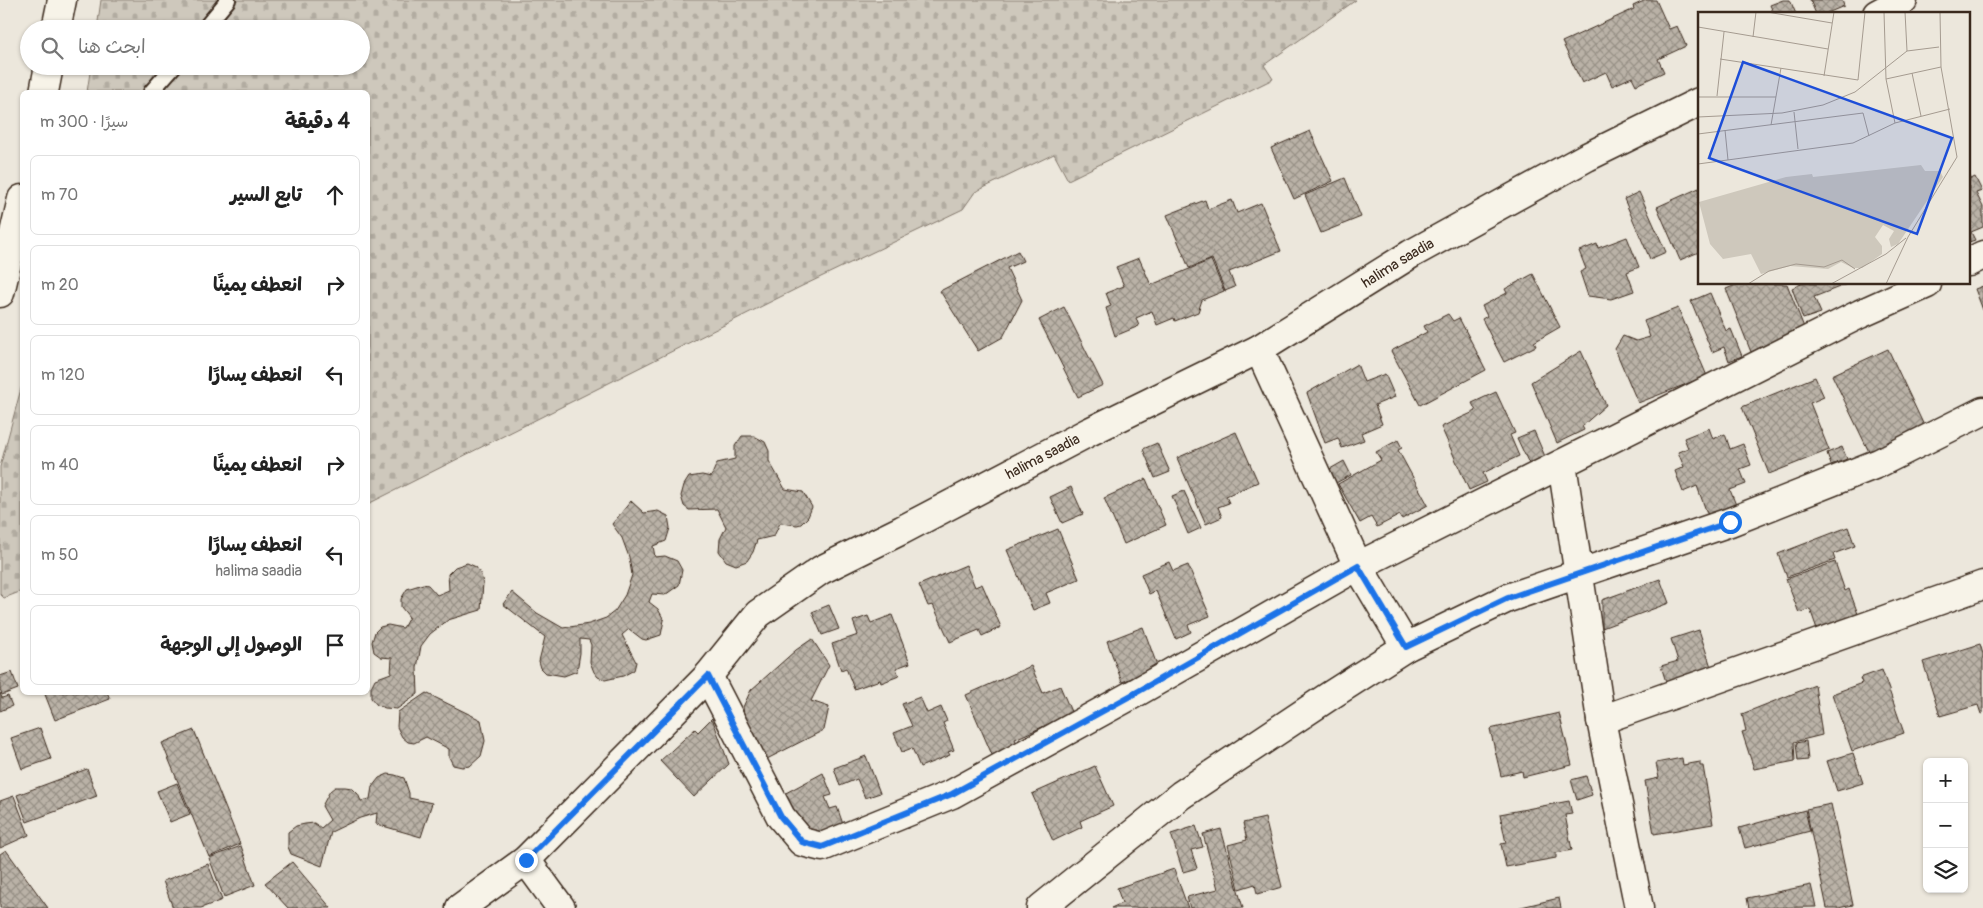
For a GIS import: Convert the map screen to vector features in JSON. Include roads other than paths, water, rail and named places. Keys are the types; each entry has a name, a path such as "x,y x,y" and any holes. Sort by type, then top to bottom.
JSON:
{"street":[{"path":"58,20 62,0"},
{"path":"1881,12 1903,0"},
{"path":"44,90 47,75"},
{"name":"halima saadia","path":"460,908 526,860 708,676 758,614 821,570 902,530 1089,432 1259,349 1411,254 1587,157 1698,102"},
{"path":"0,293 20,208"},
{"path":"1970,262 1983,255"},
{"path":"708,676 781,817 802,842 822,847 952,794 1139,691 1358,566 1851,319 1924,285"},
{"path":"1259,349 1358,566 1406,647"},
{"path":"1041,908 1181,795 1330,695 1406,647 1508,598 1578,572 1730,522 1879,463 1983,412"},
{"path":"1562,464 1601,720 1639,908"},
{"path":"1601,720 1983,585"},
{"path":"526,860 561,908"}],"lane":[{"path":"211,20 228,0"},
{"path":"153,90 166,75"}]}
